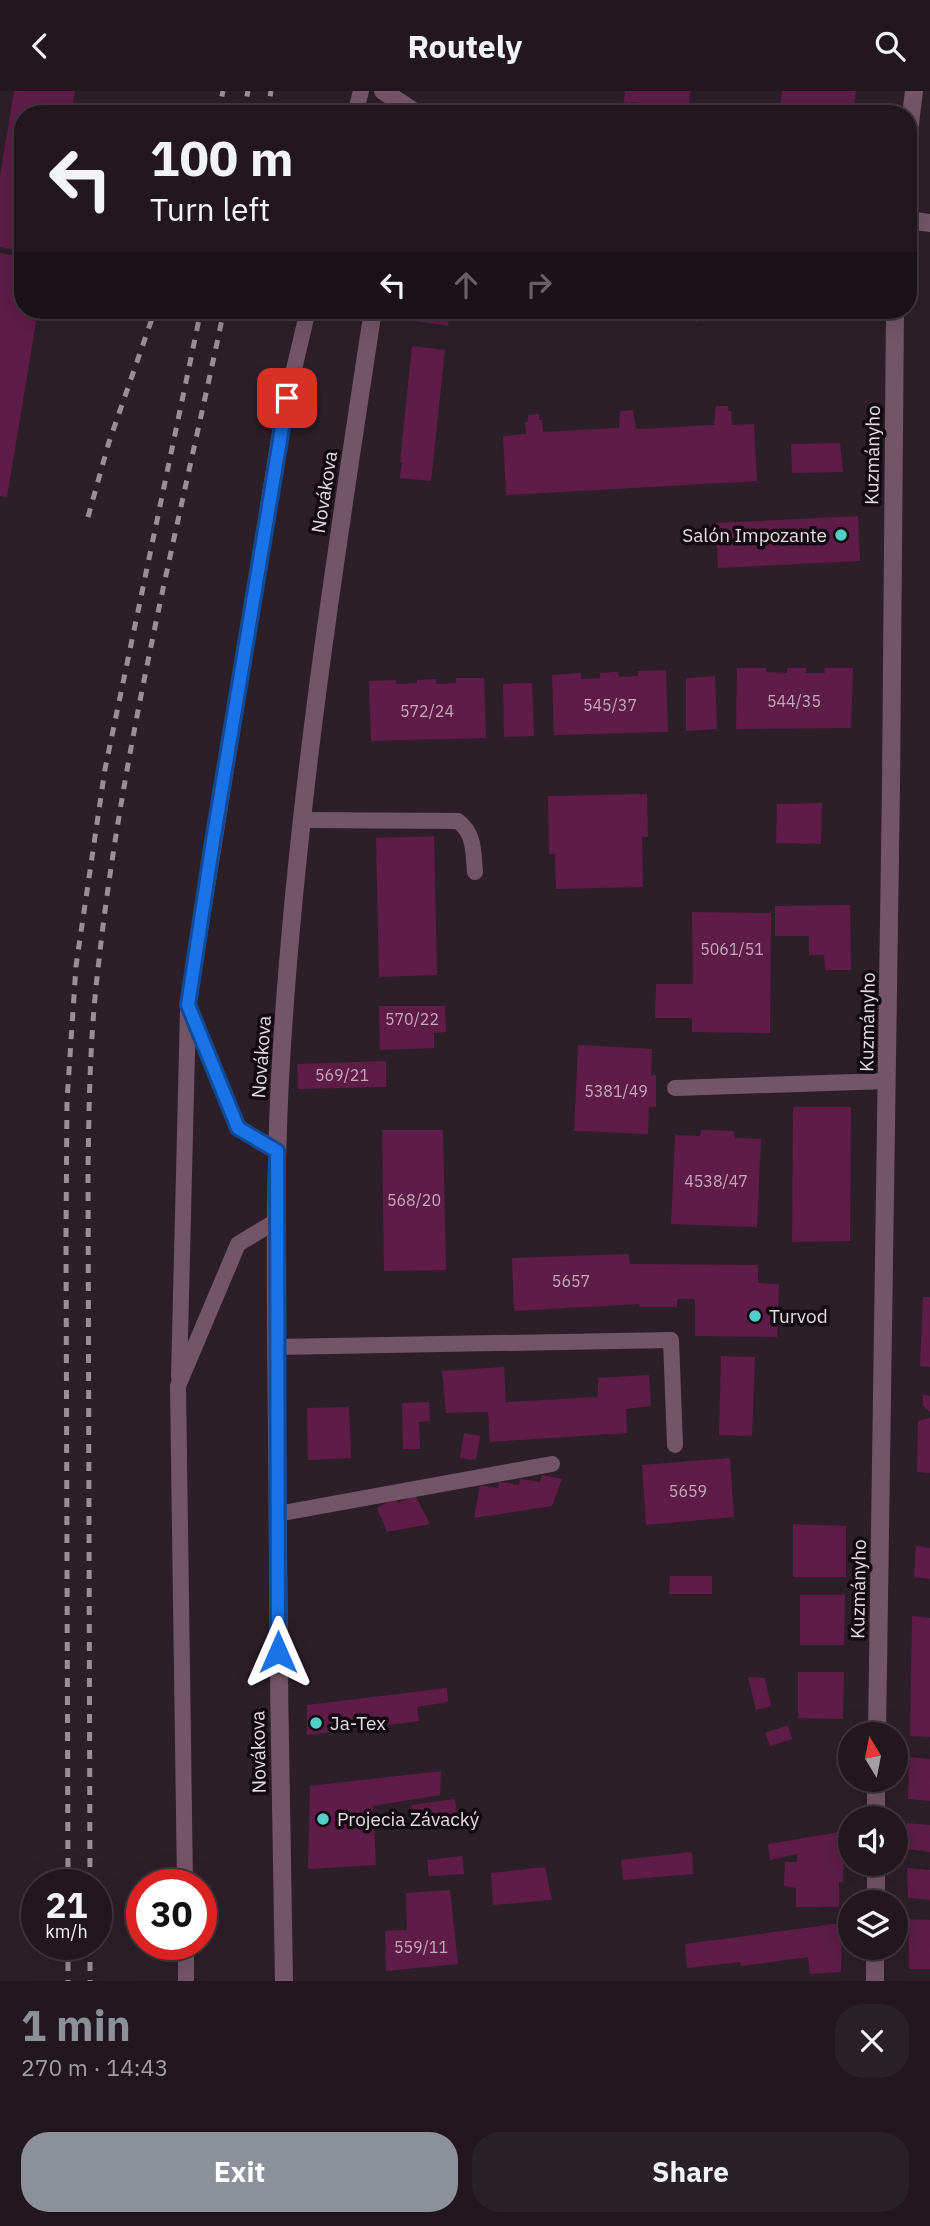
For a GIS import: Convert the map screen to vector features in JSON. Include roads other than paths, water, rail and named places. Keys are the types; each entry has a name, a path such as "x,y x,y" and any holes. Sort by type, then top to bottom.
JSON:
{"street":[{"path":"383,91 401,105"},
{"name":"Novákova","path":"284,1981 277,1514 277,1151 289,951 302,820 335,556 372,319"},
{"name":"Kuzmányho","path":"877,1722 895,319"},
{"path":"875,1960 875,1981"}],"lane":[{"path":"185,1869 178,1386 188,1005 282,420 306,319"},
{"path":"302,820 458,821 466,827 472,840 475,872"},
{"path":"188,1005 238,1128 277,1151"},
{"path":"676,1088 887,1081"},
{"path":"178,1386 238,1244 276,1221"},
{"path":"276,1347 671,1340 675,1445"},
{"path":"277,1514 552,1464"},
{"path":"186,1960 186,1981"}],"railway":[{"path":"220,105 223,91"},
{"path":"245,105 248,91"},
{"path":"269,105 271,91"},
{"path":"88,517 109,442 152,319"},
{"path":"68,1869 67,1101 76,966 105,769 199,319"},
{"path":"90,1869 88,1169 95,994 108,886 136,720 222,319"},
{"path":"68,1960 68,1981"},
{"path":"90,1960 90,1981"}],"place":[{"name":"Salón Impozante","path":"841,535"},
{"name":"Turvod","path":"755,1316"},
{"name":"Ja-Tex","path":"316,1723"},
{"name":"Projecia Závacký","path":"323,1819"}]}
